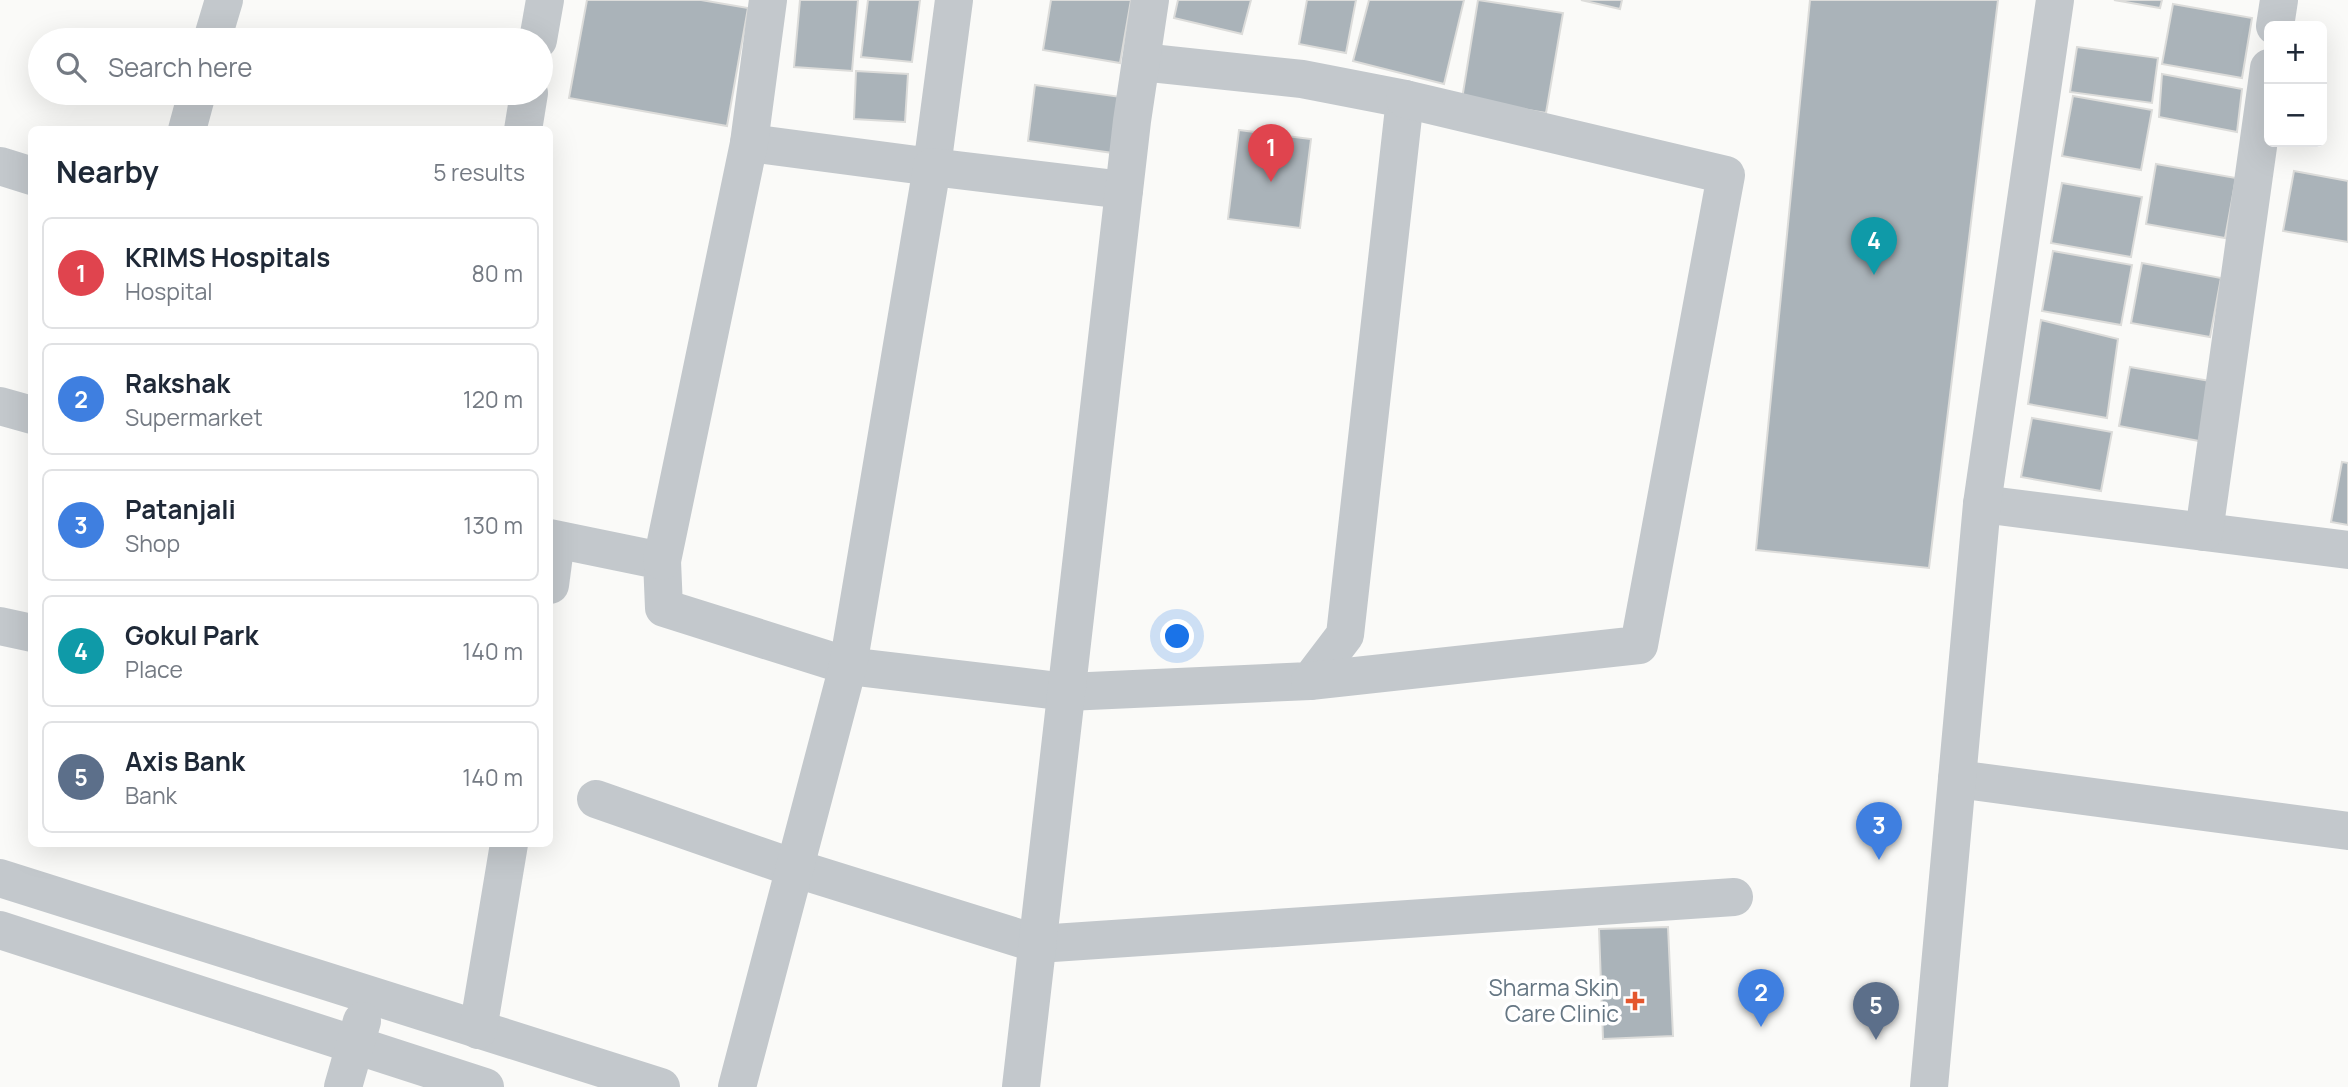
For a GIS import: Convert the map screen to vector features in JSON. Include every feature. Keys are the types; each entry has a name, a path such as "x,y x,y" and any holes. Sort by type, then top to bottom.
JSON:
{"street":[{"path":"216,28 224,0"},
{"path":"540,28 545,0"},
{"path":"768,0 749,143 662,561 664,608 848,666 1067,692 1310,681 1639,645 1726,174 1405,99 1302,79 1140,62"},
{"path":"737,1087 848,666 932,167 954,0"},
{"path":"1021,1087 1124,190 1150,0"},
{"path":"1930,1087 1982,504 2055,0"},
{"path":"2276,21 2279,0"},
{"path":"2204,532 2267,84"},
{"path":"1310,681 1345,635 1405,99"},
{"path":"188,126 194,105"},
{"path":"524,126 527,105"},
{"path":"749,143 1124,190"},
{"path":"0,166 28,175"},
{"path":"0,406 28,414"},
{"path":"1982,504 2348,550"},
{"path":"553,539 662,561"},
{"path":"0,626 28,632"},
{"path":"1957,779 2348,831"},
{"path":"596,799 794,868 1038,944 1734,897"},
{"path":"478,1030 508,847"},
{"path":"0,878 661,1087"},
{"path":"0,930 485,1087"},
{"path":"343,1087 370,996"}],"building":[{"path":"587,0 701,0 748,8 727,126 569,98"},
{"path":"800,0 858,0 852,71 794,67"},
{"path":"868,0 920,0 912,62 861,57"},
{"path":"1051,0 1131,0 1120,63 1043,50"},
{"path":"1178,0 1251,0 1242,34 1174,18"},
{"path":"1307,0 1356,0 1346,53 1299,44"},
{"path":"1369,0 1464,0 1444,84 1353,61"},
{"path":"1478,0 1563,13 1546,113 1462,99"},
{"path":"1581,0 1622,0 1620,9"},
{"path":"1810,0 1998,0 1929,568 1756,550"},
{"path":"2114,0 2162,0 2160,8"},
{"path":"2173,4 2252,18 2242,78 2162,64"},
{"path":"2077,47 2158,58 2152,103 2070,92"},
{"path":"856,71 908,74 905,122 854,119"},
{"path":"2162,74 2242,89 2237,132 2159,117"},
{"path":"1035,85 1121,97 1113,153 1028,141"},
{"path":"2073,96 2152,110 2141,170 2062,156"},
{"path":"1239,130 1311,139 1300,228 1228,219"},
{"path":"2156,164 2236,178 2225,238 2146,224"},
{"path":"2294,171 2348,181 2348,242 2283,231"},
{"path":"2062,183 2142,197 2131,257 2051,243"},
{"path":"2053,251 2132,265 2121,325 2042,311"},
{"path":"2142,263 2221,278 2210,337 2131,323"},
{"path":"2041,320 2118,339 2107,418 2028,404"},
{"path":"2130,367 2210,381 2199,441 2119,426"},
{"path":"2032,418 2112,432 2101,491 2021,477"},
{"path":"2342,462 2348,463 2348,525 2331,522"},
{"path":"1668,927 1673,1036 1603,1039 1599,929"}],"place":[{"name":"KRIMS Hospitals","path":"1271,182"},
{"name":"Gokul Park","path":"1874,275"},
{"name":"Patanjali","path":"1879,860"},
{"name":"Sharma Skin Care Clinic","path":"1635,1001"},
{"name":"Rakshak","path":"1761,1027"},
{"name":"Axis Bank","path":"1876,1040"}]}
